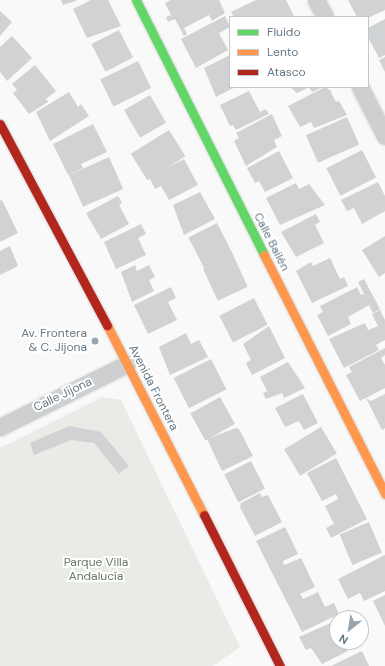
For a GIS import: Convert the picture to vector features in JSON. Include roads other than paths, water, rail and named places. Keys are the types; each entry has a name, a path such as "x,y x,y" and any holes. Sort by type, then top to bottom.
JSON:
{"street":[{"name":"Calle Bailén","path":"136,0 385,494"},
{"path":"316,0 324,16"},
{"path":"361,88 385,136"},
{"name":"Avenida Frontera","path":"0,124 127,364 280,666"},
{"name":"Calle Jijona","path":"0,427 127,364"}],"place":[{"name":"Av. Frontera & C. Jijona","path":"95,341"}],"park label":[{"name":"Parque Villa Andalucía","path":"96,570"}]}
